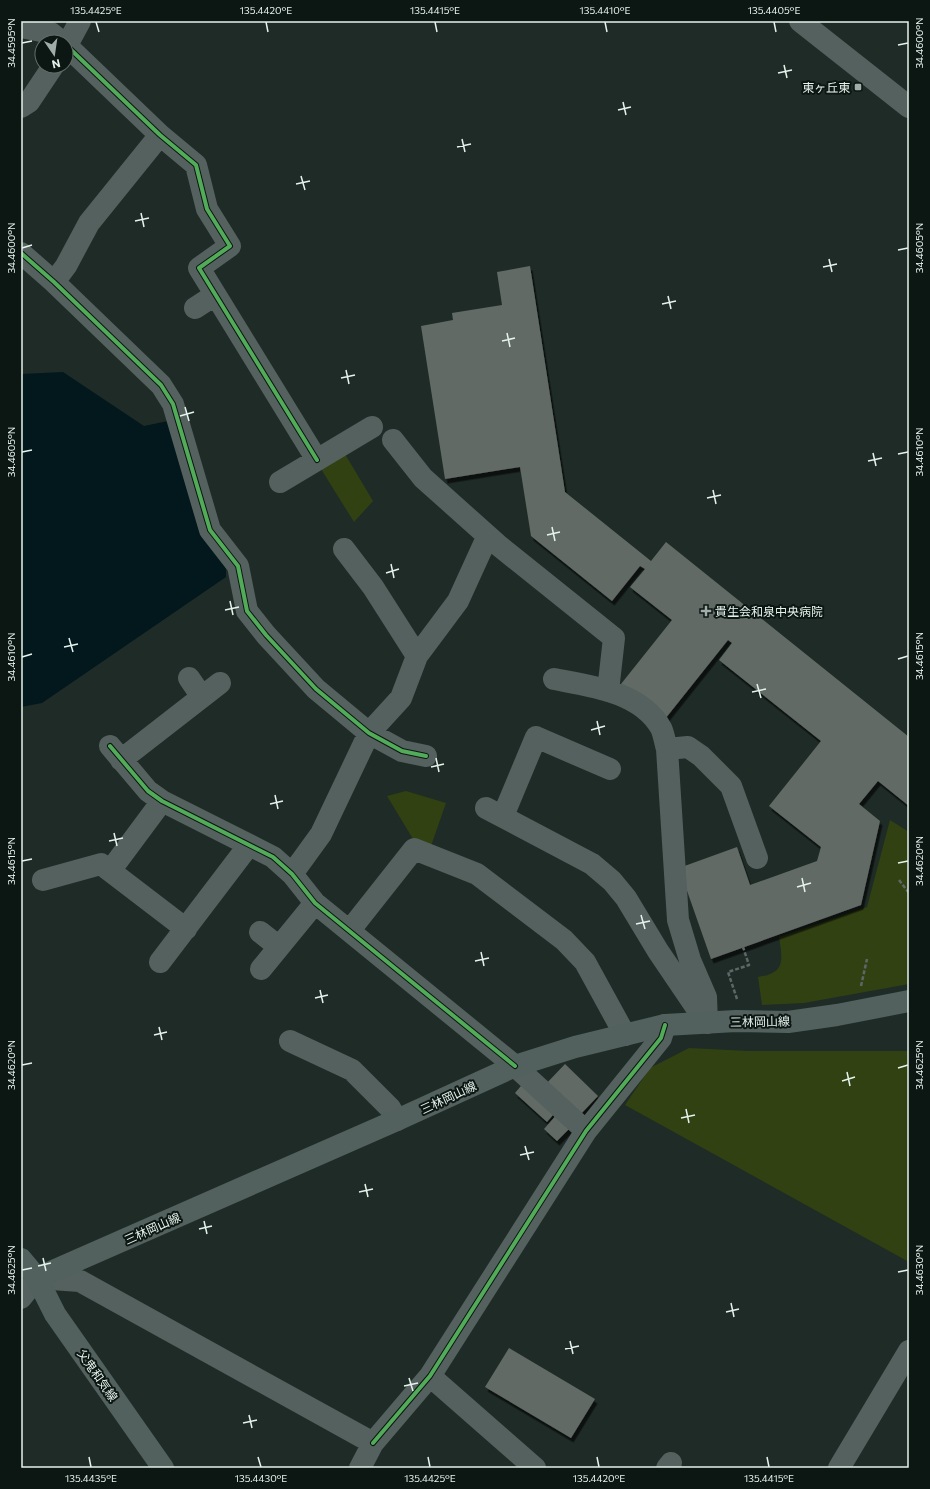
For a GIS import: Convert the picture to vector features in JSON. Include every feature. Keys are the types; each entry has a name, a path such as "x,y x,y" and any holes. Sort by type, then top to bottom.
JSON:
{"main road":[{"name":"三林岡山線","path":"37,1278 397,1120 515,1066 575,1046 665,1025 736,1021 788,1022 837,1015 909,1001"},
{"path":"21,1259 37,1278"},
{"name":"父鬼和気線","path":"37,1278 55,1314 163,1468"}],"street":[{"path":"72,34 80,21"},
{"path":"800,21 909,107"},
{"path":"21,27 52,34"},
{"path":"74,54 160,135 196,165 207,209 230,246 199,268 317,460"},
{"path":"21,107 29,102 48,74"},
{"path":"54,282 66,266 89,223 160,135"},
{"path":"21,253 54,282 160,384 173,404 210,530 238,566 247,611 266,635 316,689 369,733 402,751 426,756"},
{"path":"195,308 216,295"},
{"path":"280,482 372,427"},
{"path":"393,440 423,478 498,545 614,638 608,691"},
{"path":"292,874 321,834 369,733 401,698 417,656 458,601 484,544"},
{"path":"344,549 373,587 417,656"},
{"path":"189,678 202,697"},
{"path":"554,679 626,696 645,709 662,728 667,749 678,920 690,960 706,997 707,1023"},
{"path":"220,683 202,697 116,753 148,791 162,801 273,857 292,874 315,903 515,1066 586,1131"},
{"path":"610,769 536,737 494,812 592,864 612,881 626,898 658,951 707,1023"},
{"path":"667,749 688,747 700,756 731,786 757,858"},
{"path":"110,871 162,801"},
{"path":"160,962 249,845"},
{"path":"350,930 414,849 477,874 564,940 585,962 625,1035"},
{"path":"42,880 101,864 186,929"},
{"path":"261,969 315,903"},
{"path":"260,932 279,947"},
{"path":"360,1468 373,1443 430,1376 586,1131 661,1038 665,1025"},
{"path":"290,1041 352,1070 390,1108 397,1120"},
{"path":"21,1298 37,1278 80,1281 373,1443"},
{"path":"839,1468 909,1351"},
{"path":"430,1376 535,1468"}],"path":[{"path":"899,880 909,893"},
{"path":"736,1021 738,1002 728,972 749,965 743,947"}],"green space":[{"path":"345,454 373,501 354,522 321,469"},
{"path":"406,791 446,803 431,846 413,839 387,796"},
{"path":"890,820 909,832 909,984 804,1003 762,1005 758,977 767,975 778,969 781,959 779,937 867,907"},
{"path":"689,1048 748,1051 909,1051 909,1262 625,1105 650,1068"}],"shaded area":[{"path":"63,372 144,426 168,421 226,566 226,577 42,703 21,707 21,374"}],"building":[{"name":"貴生会和泉中央病院","path":"530,266 565,492 651,561 666,542 909,737 909,806 878,781 859,804 880,821 861,905 711,959 679,868 737,847 750,885 817,861 821,847 769,806 821,741 719,660 732,643 728,640 665,719 621,684 672,620 630,587 645,569 640,566 612,601 531,536 520,467 445,479 421,326 453,320 452,313 502,305 497,272"},
{"path":"565,1064 598,1096 578,1117 545,1085"},
{"path":"526,1080 558,1109 547,1122 515,1093"},
{"path":"559,1112 573,1125 557,1141 544,1129"},
{"path":"509,1348 595,1399 571,1438 485,1387"}],"cycle path":[{"path":"74,53 160,135 196,165 207,209 230,246 199,268 317,460"},
{"path":"21,253 54,282 161,385 173,404 210,530 238,566 247,611 266,635 316,689 369,733 402,751 426,756"},
{"path":"110,746 148,791 162,801 273,857 292,874 315,903 515,1066"},
{"path":"373,1443 430,1376 586,1131 661,1038 665,1025"}],"place":[{"name":"東ヶ丘東","path":"858,87"},
{"name":"貴生会和泉中央病院","path":"706,611"}]}
